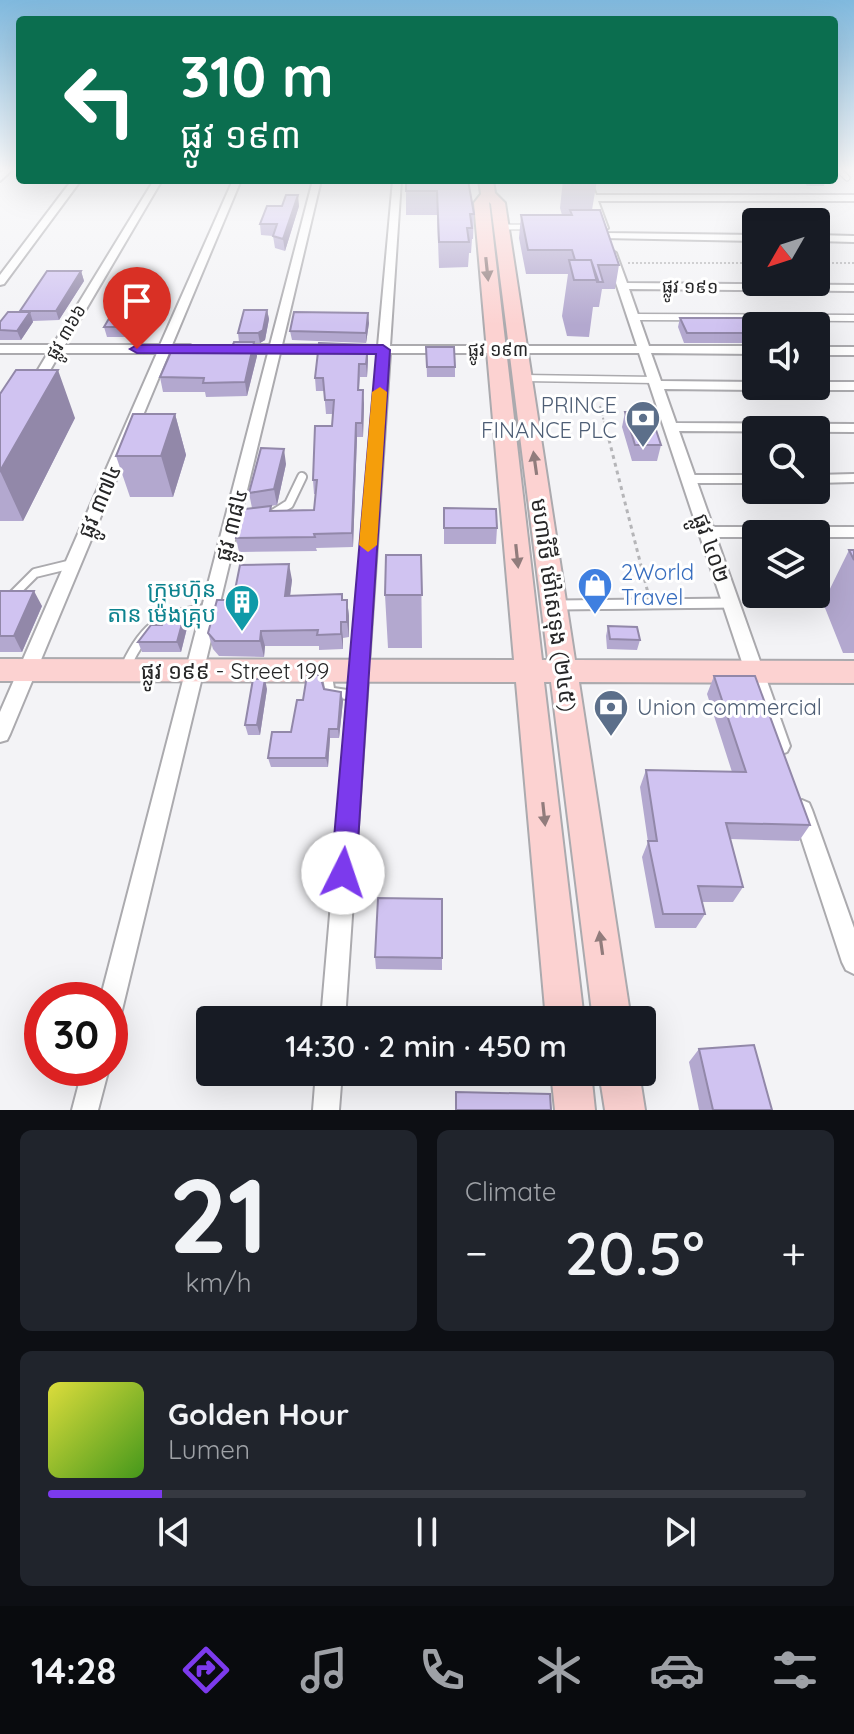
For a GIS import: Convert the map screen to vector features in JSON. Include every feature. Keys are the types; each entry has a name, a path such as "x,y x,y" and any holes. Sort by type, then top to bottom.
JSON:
{"main road":[{"name":"មហាវិថី ម៉ៅសេទុង (២៤៥)","path":"484,222 507,350 523,378 610,1006"},
{"name":"មហាវិថី ម៉ៅសេទុង (២៤៥)","path":"500,222 529,671 564,1006"},
{"name":"ផ្លូវ ១៩៩ - Street 199","path":"14,670 327,671 358,684 529,671 854,672"},
{"path":"572,1086 575,1110"},
{"path":"621,1086 625,1110"}],"street":[{"path":"0,282 45,222"},
{"name":"ផ្លូវ ៣៦៦","path":"24,403 133,222"},
{"name":"ផ្លូវ ៣៧៤","path":"0,734 14,670 73,563 219,222"},
{"name":"ផ្លូវ ៣៨៤","path":"117,982 210,609 239,516 274,349 306,222"},
{"path":"334,1006 394,222"},
{"name":"ផ្លូវ ៤០២","path":"597,222 623,286 784,759"},
{"path":"599,230 742,237"},
{"path":"830,238 854,239"},
{"name":"ផ្លូវ ១៩១","path":"623,286 854,288"},
{"path":"0,349 211,349"},
{"name":"ផ្លូវ ១៩៣","path":"227,349 742,350"},
{"path":"830,351 854,351"},
{"path":"656,383 742,386"},
{"path":"830,386 854,386"},
{"path":"671,427 854,428"},
{"path":"707,532 854,532"},
{"path":"794,788 854,962"},
{"path":"85,1110 91,1086"},
{"path":"326,1110 328,1086"}],"lane":[{"path":"501,227 530,227"},
{"path":"633,317 854,318"},
{"path":"523,378 656,383"},
{"path":"267,514 288,508 302,477"},
{"path":"830,479 854,478"},
{"path":"689,479 742,479"},
{"path":"14,594 35,573 73,563"},
{"path":"554,605 731,603"},
{"path":"124,671 135,644 146,628 173,613 210,609"}],"path":[{"path":"615,263 742,263"},
{"path":"830,263 854,263"},
{"path":"600,406 651,604"},
{"path":"731,603 839,602"}],"building":[{"path":"289,222 283,239 273,236 277,224 260,224"},
{"path":"438,222 471,222 472,228 467,228 469,242 439,242"},
{"path":"522,222 604,222 619,265 598,265 603,282 597,282 591,260 575,260 572,250 528,250"},
{"path":"569,260 591,260 598,280 574,280"},
{"path":"47,271 81,271 56,311 20,311"},
{"path":"114,310 134,310 125,327 104,327"},
{"path":"244,310 267,310 263,330 238,333"},
{"path":"8,312 30,312 17,331 0,330 0,322"},
{"path":"294,312 368,313 366,333 290,331"},
{"path":"680,318 742,318 742,333 687,333"},
{"path":"234,342 254,342 245,382 203,383 204,378 160,377 174,345 233,345"},
{"path":"319,343 368,345 366,364 359,364 358,390 363,390 362,423 356,423 352,533 314,534 315,537 236,538 241,511 245,509 271,506 270,511 314,510 317,480 313,480 315,426 332,426 334,400 325,400 323,378 315,378"},
{"path":"426,347 454,347 455,367 427,367"},
{"path":"16,370 58,370 0,471 0,394"},
{"path":"625,412 650,412 661,445 635,445"},
{"path":"133,414 175,414 161,456 116,456"},
{"path":"261,448 284,449 274,489 249,493"},
{"path":"444,508 496,509 497,528 444,528"},
{"path":"386,555 421,555 422,595 385,595"},
{"path":"289,564 285,596 342,594 342,600 347,600 347,622 341,622 341,634 317,635 318,630 261,631 260,641 215,641 208,633 217,600 233,600 240,565"},
{"path":"0,591 34,591 14,636 0,636"},
{"path":"186,609 177,642 138,642 151,625 162,625 165,616"},
{"path":"608,626 637,627 640,640 610,639"},
{"path":"307,675 320,675 324,689 341,692 338,729 329,729 326,758 268,758 272,732 291,732 297,700 303,700"},
{"path":"714,676 755,676 810,825 726,823 743,887 698,886 705,914 663,914 648,841 657,841 646,770 746,772"},
{"path":"253,679 265,679 257,725 245,725"},
{"path":"378,898 442,899 442,958 375,957"},
{"path":"754,1045 772,1110 713,1110 699,1049"},
{"path":"456,1092 550,1094 551,1110 456,1110"}],"slow traffic":[{"path":"368,545 380,392"}],"place":[{"name":"PRINCE FINANCE PLC","path":"643,449"},
{"name":"2World Travel","path":"595,616"},
{"name":"ក្រុមហ៊ុន តាន ម៉េងគ្រុប","path":"242,633"},
{"name":"Union commercial","path":"611,738"}],"route":[{"path":"137,349 383,350 343,873"}]}
